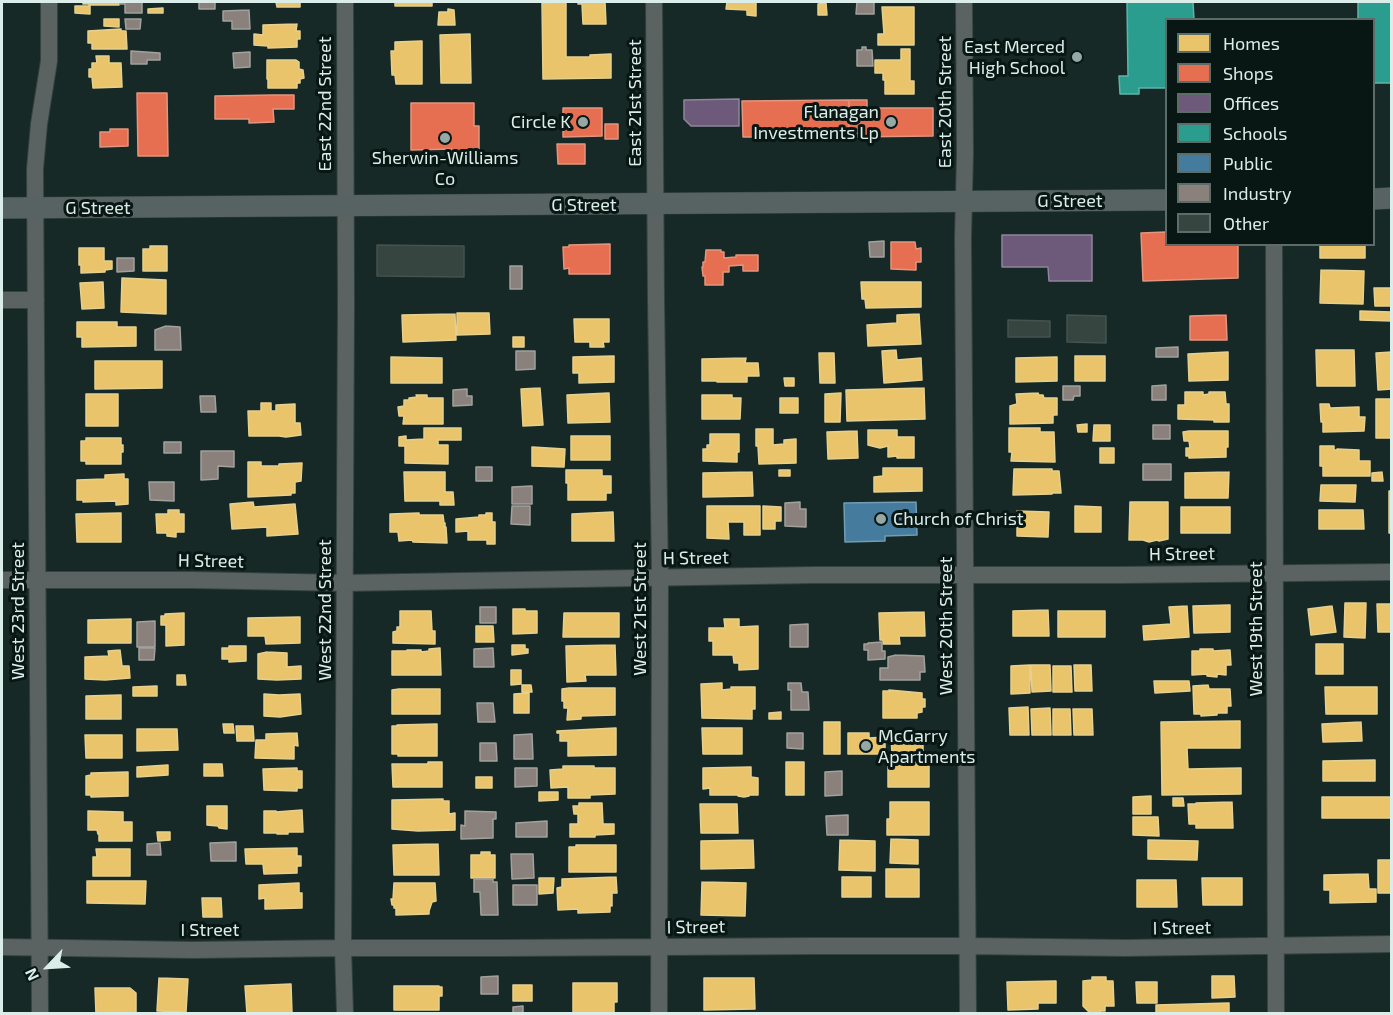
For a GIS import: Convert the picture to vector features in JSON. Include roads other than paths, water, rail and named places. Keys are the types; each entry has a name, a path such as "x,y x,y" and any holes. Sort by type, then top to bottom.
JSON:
{"main road":[{"path":"1375,199 1392,198"},
{"name":"G Street","path":"2,208 1165,200"}],"street":[{"name":"West 23rd Street","path":"40,1014 36,208 37,147 49,62 49,2"},
{"name":"East 22nd Street","path":"345,2 345,206"},
{"name":"East 21st Street","path":"654,2 655,204"},
{"name":"East 20th Street","path":"964,2 964,202"},
{"name":"West 20th Street","path":"964,202 968,1014"},
{"name":"West 21st Street","path":"655,204 660,578 659,1014"},
{"name":"West 22nd Street","path":"345,206 343,948 345,1014"},
{"name":"West 19th Street","path":"1274,246 1276,1014"},
{"path":"2,300 36,300"},
{"name":"H Street","path":"2,580 344,583 813,575 1392,572"},
{"name":"I Street","path":"2,947 193,950 968,946 1125,948 1392,944"}],"place":[{"name":"East Merced High School","path":"1077,57"},
{"name":"Circle K","path":"583,122"},
{"name":"Flanagan Investments Lp","path":"891,122"},
{"name":"Sherwin-Williams Co","path":"445,138"},
{"name":"Church of Christ","path":"881,519"},
{"name":"McGarry Apartments","path":"866,746"}]}
